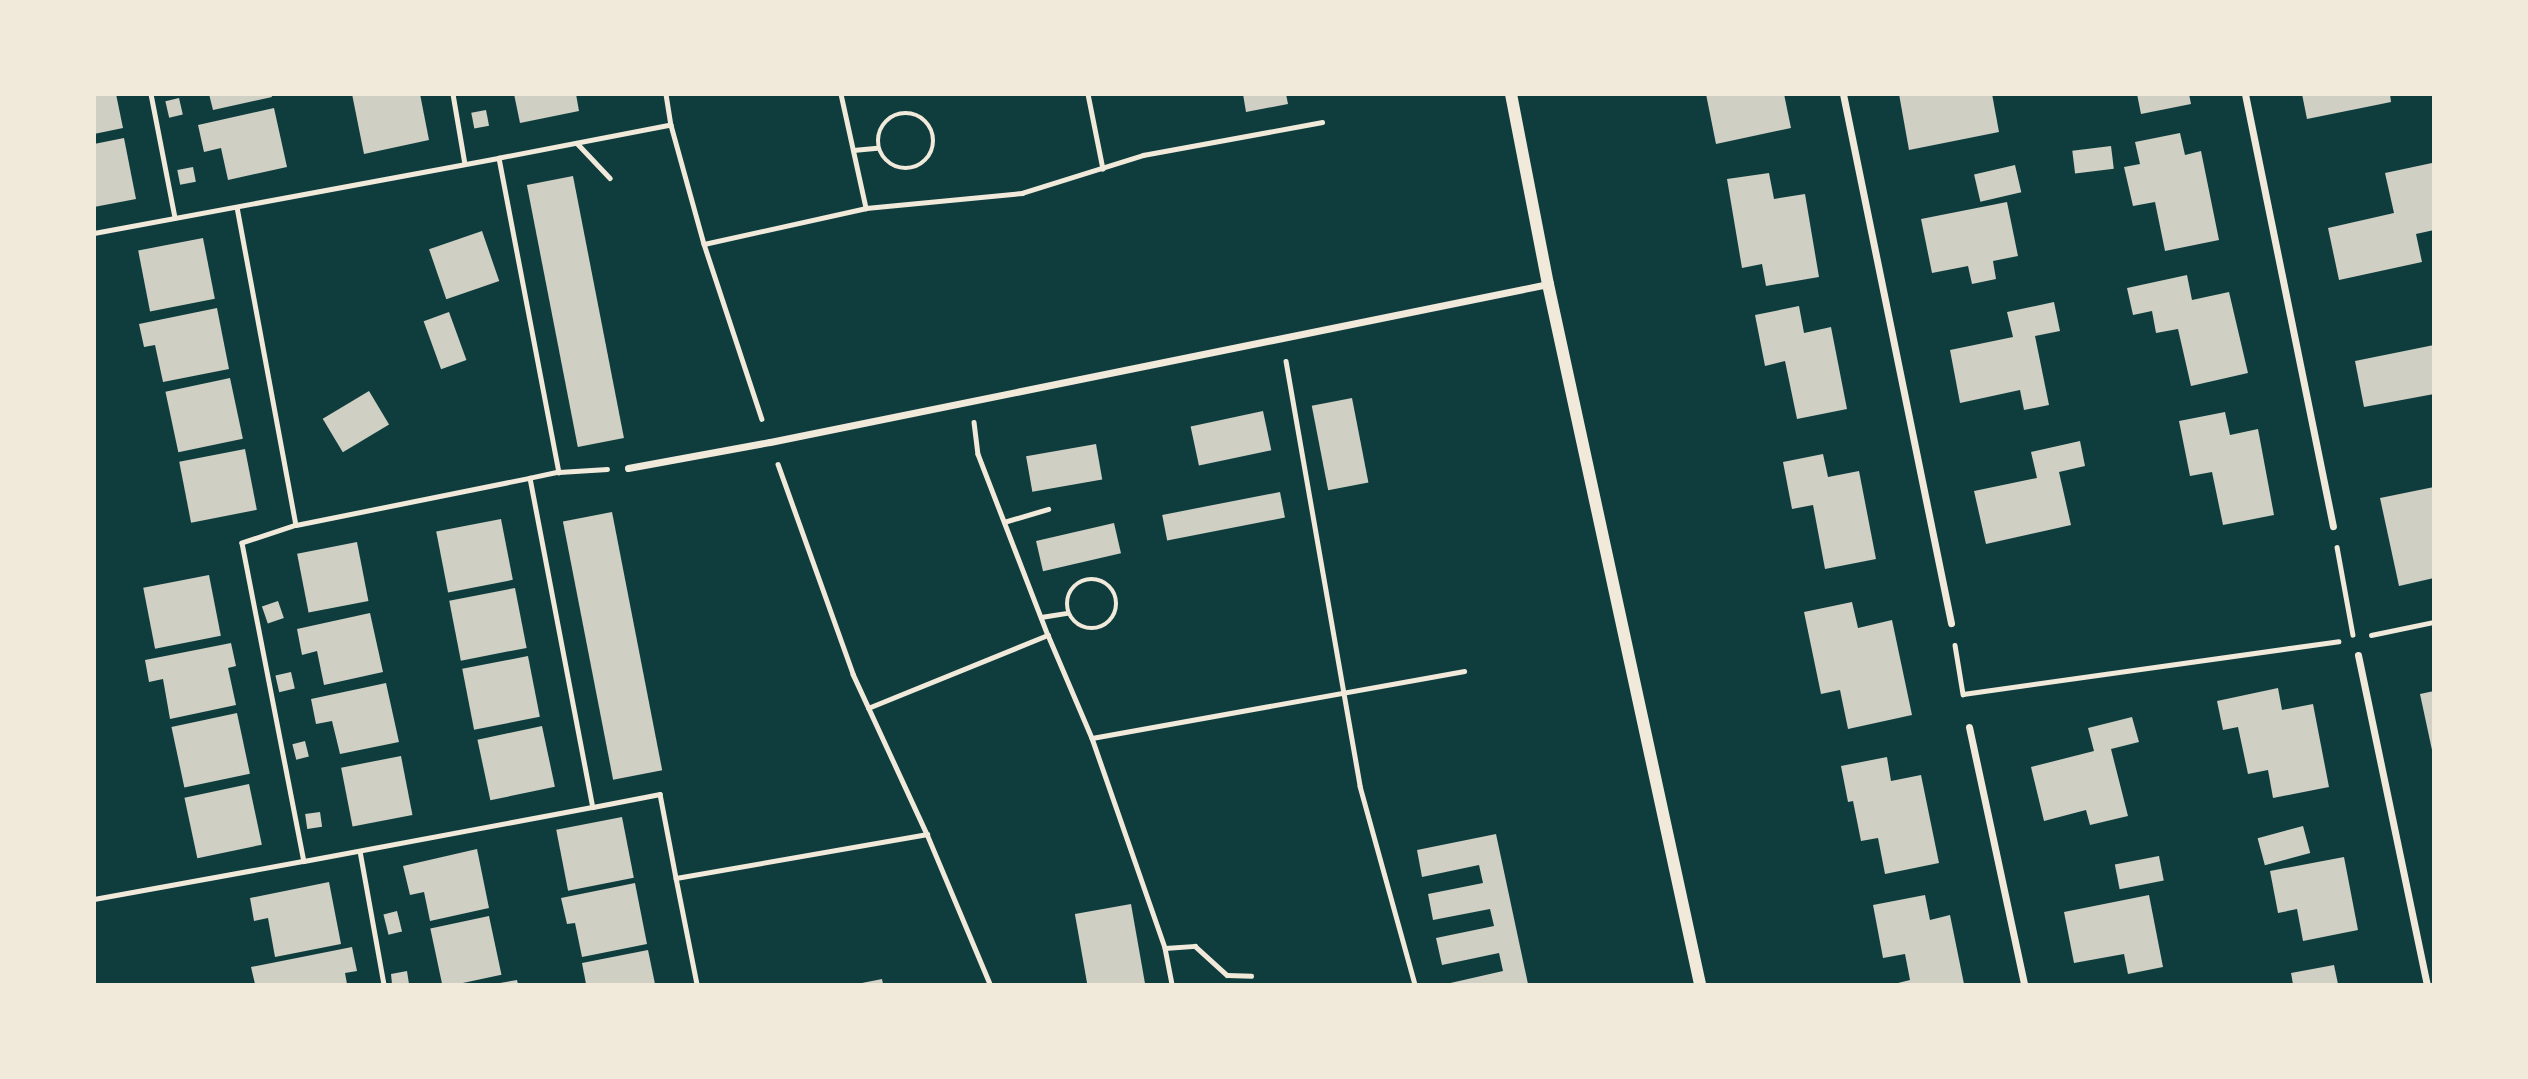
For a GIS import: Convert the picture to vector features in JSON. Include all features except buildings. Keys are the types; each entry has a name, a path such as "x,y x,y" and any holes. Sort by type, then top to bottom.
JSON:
{"street":[{"path":"1511,94 1548,284 1700,985"},
{"path":"1843,94 1951,623"},
{"path":"2245,94 2333,526"},
{"path":"628,468 770,442 1548,284"},
{"path":"2358,655 2427,985"},
{"path":"1969,727 2024,985"}],"path":[{"path":"151,94 175,218"},
{"path":"453,94 465,164"},
{"path":"666,94 671,125 704,244 770,442 853,674 927,834 990,985"},
{"path":"841,94 866,208"},
{"path":"1088,94 1103,169"},
{"path":"899,112 922,116 935,134 931,156 913,170 891,166 877,148 881,125 899,112"},
{"path":"704,244 866,208 1022,193 1143,155 1322,122"},
{"path":"94,233 671,125"},
{"path":"576,143 610,178"},
{"path":"853,150 877,148"},
{"path":"499,158 559,472"},
{"path":"237,207 296,525"},
{"path":"1282,336 1360,786 1415,985"},
{"path":"971,401 978,454 1048,635 1093,738 1165,948 1172,985"},
{"path":"303,861 242,543 296,525 559,472 628,468"},
{"path":"530,478 593,807"},
{"path":"1004,522 1048,509"},
{"path":"2333,526 2358,655"},
{"path":"1083,579 1103,579 1117,594 1116,614 1102,629 1081,628 1068,613 1068,592 1083,579"},
{"path":"1041,617 1068,613"},
{"path":"1951,623 1963,694 2354,639 2434,622"},
{"path":"868,708 1048,635"},
{"path":"1093,738 1344,695 1464,671"},
{"path":"94,899 660,794 697,985"},
{"path":"676,878 927,834"},
{"path":"360,851 384,985"},
{"path":"1165,948 1195,946 1227,975 1251,976"}]}
